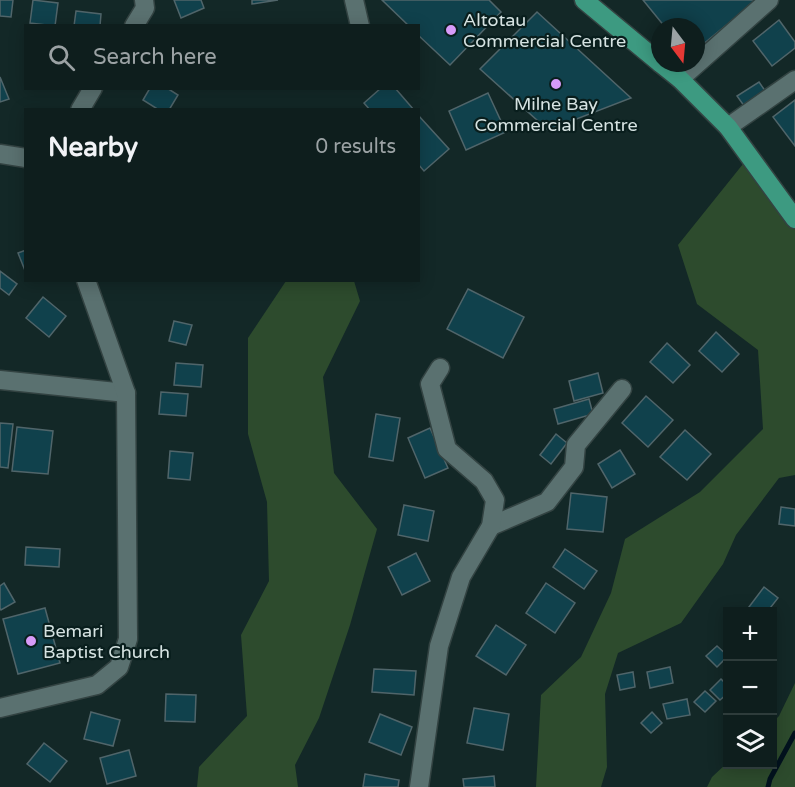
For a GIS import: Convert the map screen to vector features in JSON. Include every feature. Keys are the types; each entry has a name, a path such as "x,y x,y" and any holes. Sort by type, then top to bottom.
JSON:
{"main road":[{"path":"584,0 651,56"},
{"path":"671,72 728,128 795,219"}],"street":[{"path":"135,24 145,8 144,0"},
{"path":"354,0 360,24"},
{"path":"680,79 769,0"},
{"path":"728,128 795,80"},
{"path":"81,108 92,90"},
{"path":"0,154 24,158"},
{"path":"0,708 97,685 119,667 128,639 126,393 87,282"},
{"path":"419,787 439,646 461,577 491,526 495,500 484,481 447,449 430,384 440,368"},
{"path":"0,380 126,393"},
{"path":"491,526 548,502 574,467 576,445 622,389"}],"green space":[{"path":"743,164 795,222 795,475 779,478 736,535 723,564 681,623 618,653 605,694 607,767 601,787 536,787 541,695 581,657 611,593 625,539 700,492 763,429 758,350 697,304 678,245"},
{"path":"285,282 354,282 360,301 323,377 334,473 377,529 350,625 319,718 295,765 298,787 197,787 199,767 247,716 241,635 269,581 267,502 248,434 248,338"},
{"path":"795,683 795,787 707,787 712,777 723,767 723,769 777,769 777,718"}],"building":[{"path":"0,0 13,0 11,17 0,16"},
{"path":"33,0 58,3 55,24 30,23"},
{"path":"174,0 201,0 204,8 181,18"},
{"path":"252,0 278,0 252,4"},
{"name":"Altotau Commercial Centre","path":"382,0 489,0 501,12 450,65 420,37 420,24 407,24"},
{"path":"643,0 757,0 705,43 705,18 658,18"},
{"path":"76,11 101,14 100,24 74,24"},
{"name":"Milne Bay Commercial Centre","path":"537,12 631,98 548,130 480,69"},
{"path":"779,20 795,42 795,48 772,66 753,41"},
{"path":"0,77 9,99 0,102"},
{"path":"759,82 768,95 747,110 737,96"},
{"path":"149,90 170,90 178,95 170,108 156,108 143,100"},
{"path":"379,90 397,90 412,108 368,108 364,103"},
{"path":"488,93 506,132 466,150 449,111"},
{"path":"795,100 795,146 773,117"},
{"path":"420,117 449,149 424,171 420,166"},
{"path":"24,251 24,268 18,253"},
{"path":"0,271 17,284 9,295 0,288"},
{"path":"468,289 524,317 503,358 447,329"},
{"path":"43,297 66,316 49,337 26,318"},
{"path":"174,321 192,325 186,345 169,341"},
{"path":"716,332 739,354 722,372 699,351"},
{"path":"667,343 690,365 673,383 650,362"},
{"path":"176,363 203,365 201,387 174,385"},
{"path":"598,373 603,393 574,401 569,381"},
{"path":"161,392 188,394 186,416 159,414"},
{"path":"646,396 673,420 648,447 622,423"},
{"path":"589,399 593,414 558,424 554,409"},
{"path":"376,414 400,418 393,461 369,457"},
{"path":"0,423 13,424 8,468 0,467"},
{"path":"17,427 53,431 48,474 12,471"},
{"path":"430,428 448,468 425,478 408,438"},
{"path":"685,430 711,454 687,480 660,457"},
{"path":"556,434 567,443 551,464 540,455"},
{"path":"620,450 635,474 612,488 598,464"},
{"path":"170,451 193,453 190,480 168,478"},
{"path":"571,493 607,497 603,532 567,529"},
{"path":"404,505 434,511 428,541 398,535"},
{"path":"781,507 795,509 795,526 779,524"},
{"path":"26,547 60,549 59,567 25,565"},
{"path":"565,549 597,571 584,589 553,567"},
{"path":"416,553 430,581 402,595 388,567"},
{"path":"4,583 15,602 1,610 0,586"},
{"path":"546,583 575,603 555,633 526,613"},
{"path":"764,587 778,598 771,607 749,607"},
{"name":"Bemari Baptist Church","path":"45,608 60,663 18,674 3,619"},
{"path":"496,625 526,645 506,675 476,656"},
{"path":"717,646 723,651 723,661 717,667 706,656"},
{"path":"670,667 673,683 650,688 647,672"},
{"path":"374,669 416,671 414,695 372,692"},
{"path":"633,672 635,687 620,690 617,675"},
{"path":"721,679 723,681 723,697 720,700 710,690"},
{"path":"705,691 716,701 705,712 694,702"},
{"path":"166,694 196,695 195,722 165,721"},
{"path":"687,699 690,715 667,719 663,704"},
{"path":"474,708 509,714 503,750 467,743"},
{"path":"91,712 120,720 113,746 84,739"},
{"path":"652,712 662,723 651,733 641,723"},
{"path":"380,714 412,727 401,755 369,742"},
{"path":"44,743 67,761 50,782 27,764"},
{"path":"129,750 136,776 107,784 100,758"},
{"path":"365,774 399,780 398,787 363,787"},
{"path":"494,776 495,787 464,787 463,779"}],"waterway":[{"path":"768,787 795,733"}],"place":[{"name":"Altotau Commercial Centre","path":"451,30"},
{"name":"Milne Bay Commercial Centre","path":"556,84"},
{"name":"Bemari Baptist Church","path":"31,641"}]}
